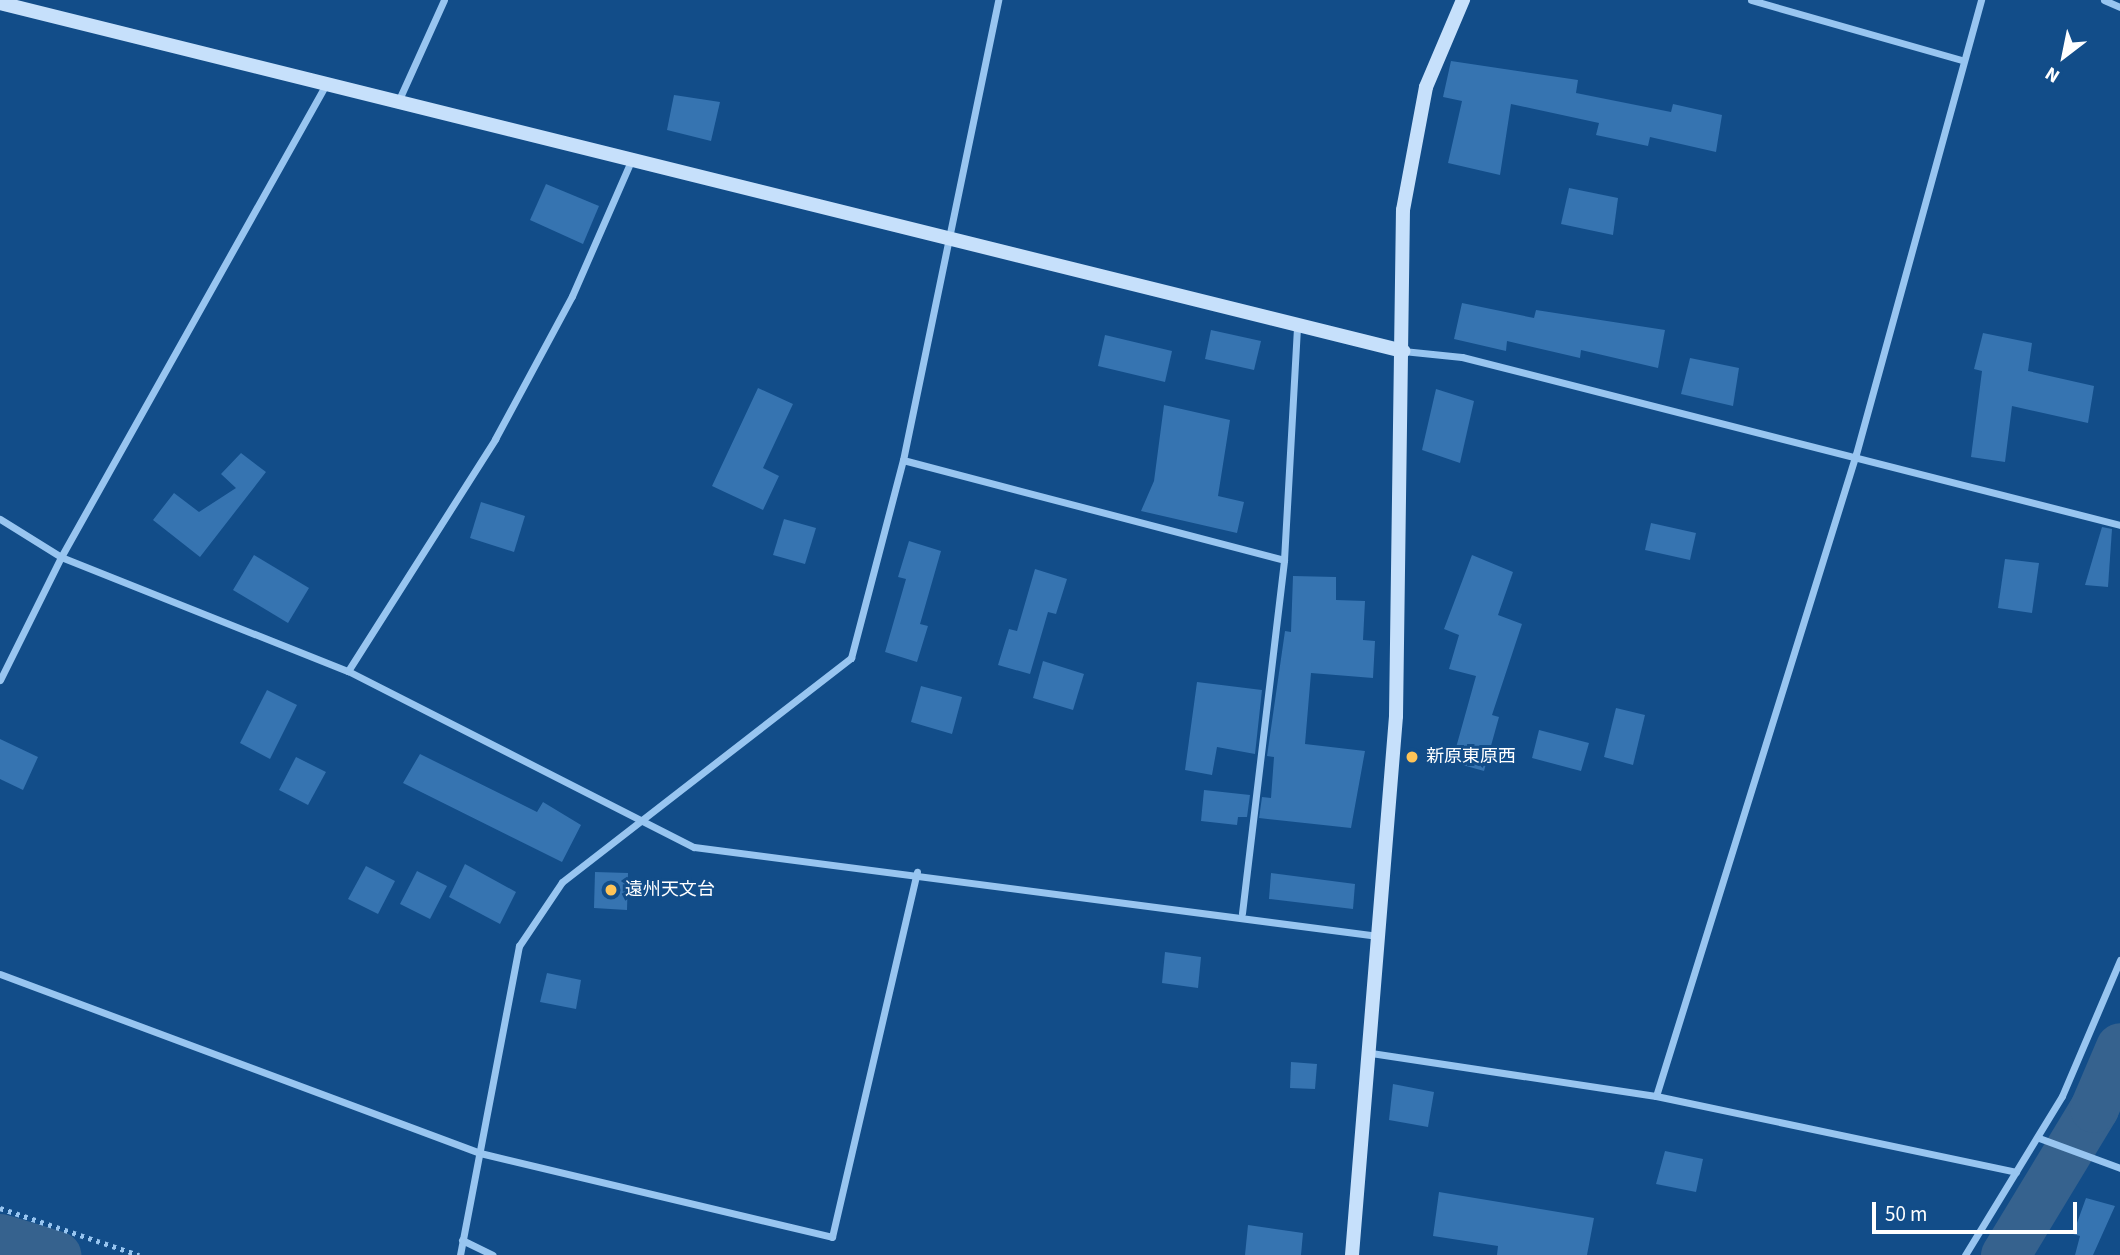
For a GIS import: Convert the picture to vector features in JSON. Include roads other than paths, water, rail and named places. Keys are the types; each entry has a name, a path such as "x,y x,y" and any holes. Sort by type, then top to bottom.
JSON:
{"street":[{"path":"397,104 444,0"},
{"path":"460,1255 519,946 562,882 636,820 851,658 903,460 998,0"},
{"path":"1352,1255 1371,1052 1396,716 1403,209 1426,87 1463,0"},
{"path":"1751,0 1962,60"},
{"path":"1656,1096 1856,454 1962,60 1982,0"},
{"path":"2105,0 2120,6"},
{"path":"0,3 947,242 1297,320 1402,351 1462,356 1856,454 2120,525"},
{"path":"0,680 61,558 325,86"},
{"path":"348,671 495,439 572,296 630,163"},
{"path":"1242,914 1284,560 1297,320"},
{"path":"903,460 1284,560"},
{"path":"0,519 61,558 348,671 636,820 694,847 917,872 1242,914 1379,936"},
{"path":"0,974 480,1153 832,1237 917,872"},
{"path":"1965,1255 2039,1138 2120,960"},
{"path":"1371,1052 1656,1096 2016,1172"},
{"path":"2039,1138 2120,1168"},
{"path":"462,1240 493,1255"}],"waterway":[{"path":"2005,1255 2094,1108 2120,1047"},
{"path":"0,1238 56,1255"}],"place":[{"name":"新原東原西","path":"1412,757"},
{"name":"遠州天文台","path":"611,890"}]}
